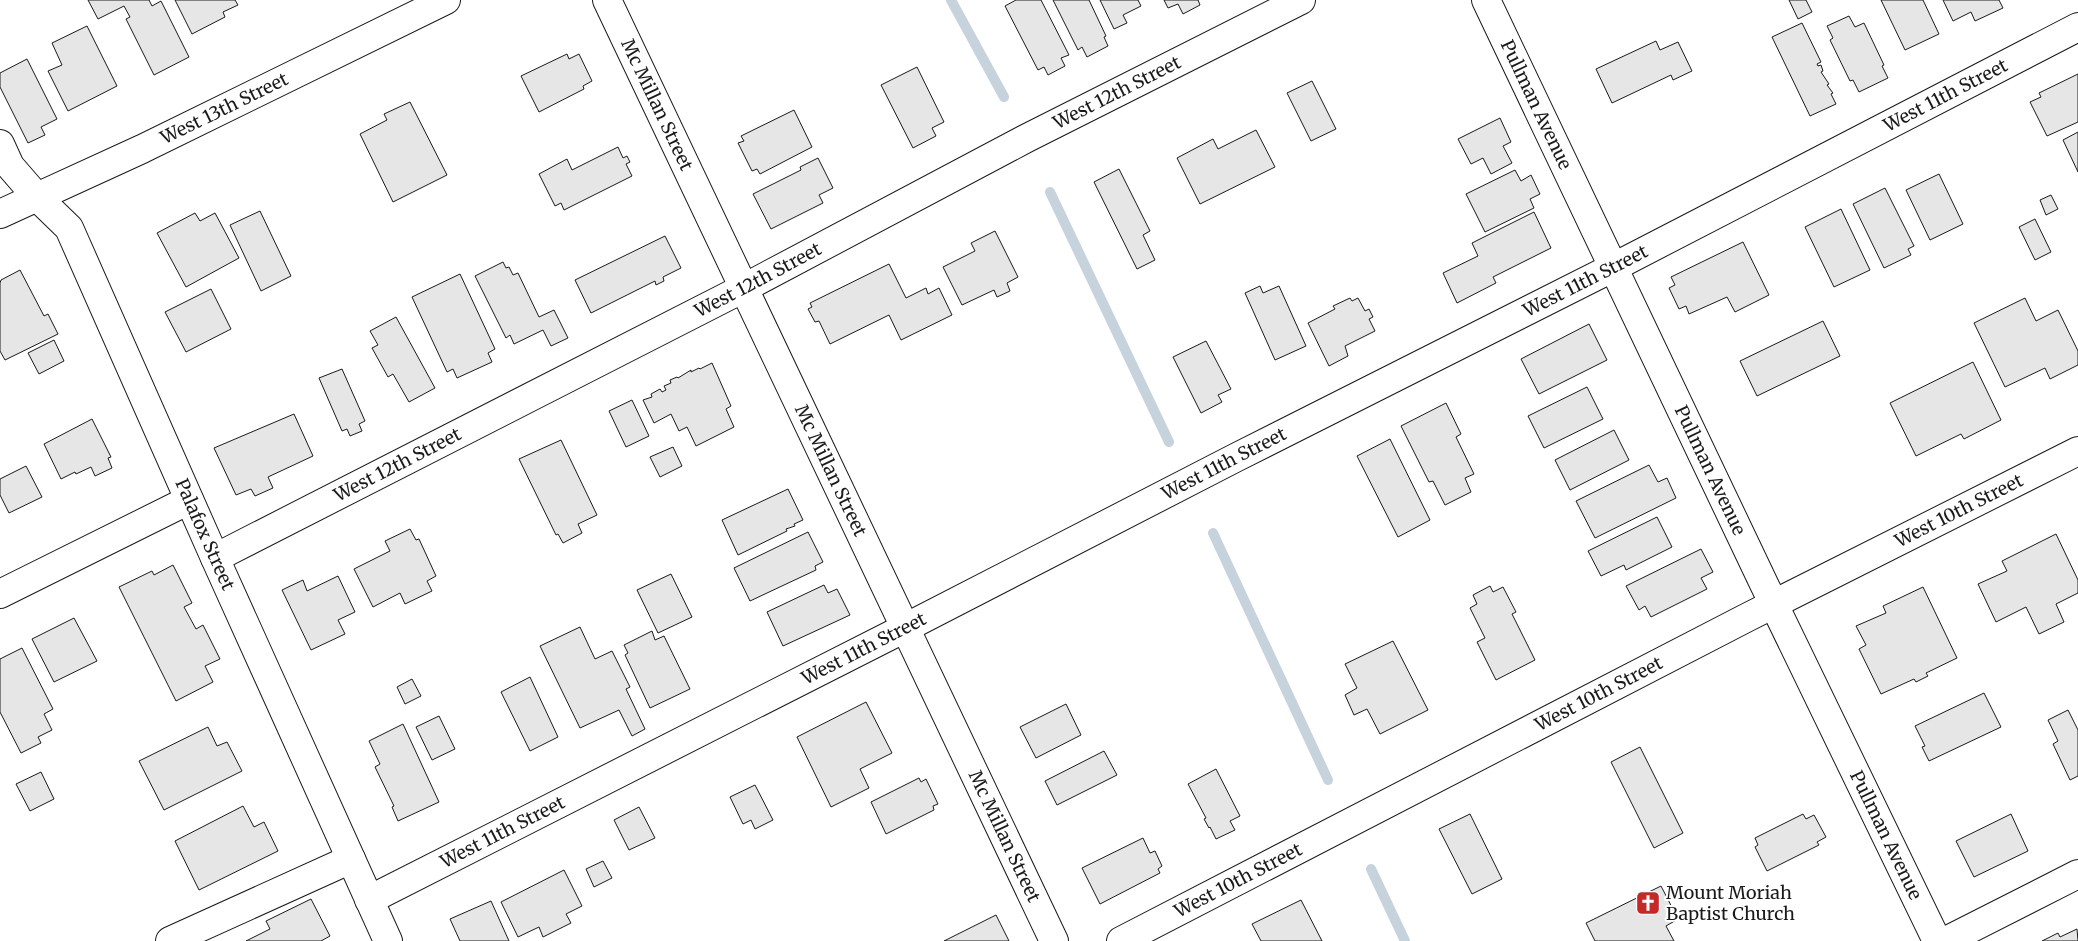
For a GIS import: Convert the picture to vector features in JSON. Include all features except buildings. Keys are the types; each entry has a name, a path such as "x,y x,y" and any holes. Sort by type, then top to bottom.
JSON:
{"street":[{"name":"West 13th Street","path":"0,214 142,149 446,0"},
{"name":"Mc Millan Street","path":"607,0 1054,941"},
{"name":"West 12th Street","path":"215,558 744,288 1027,138 1301,0"},
{"name":"Pullman Avenue","path":"1486,0 1937,941"},
{"name":"West 11th Street","path":"369,900 1235,458 1614,267 2078,27"},
{"name":"Palafox Street","path":"0,144 10,166 36,196 69,228 189,500 388,941"},
{"name":"West 10th Street","path":"1121,941 1774,604 2078,451"},
{"path":"0,594 189,500"},
{"path":"170,941 351,859"},
{"path":"1946,941 2078,874"}],"waterway":[{"path":"951,0 1004,97"},
{"path":"1050,192 1169,442"},
{"path":"1213,533 1328,780"},
{"path":"1371,869 1405,941"}],"place":[{"name":"Mount Moriah Baptist Church","path":"1648,903"}]}
